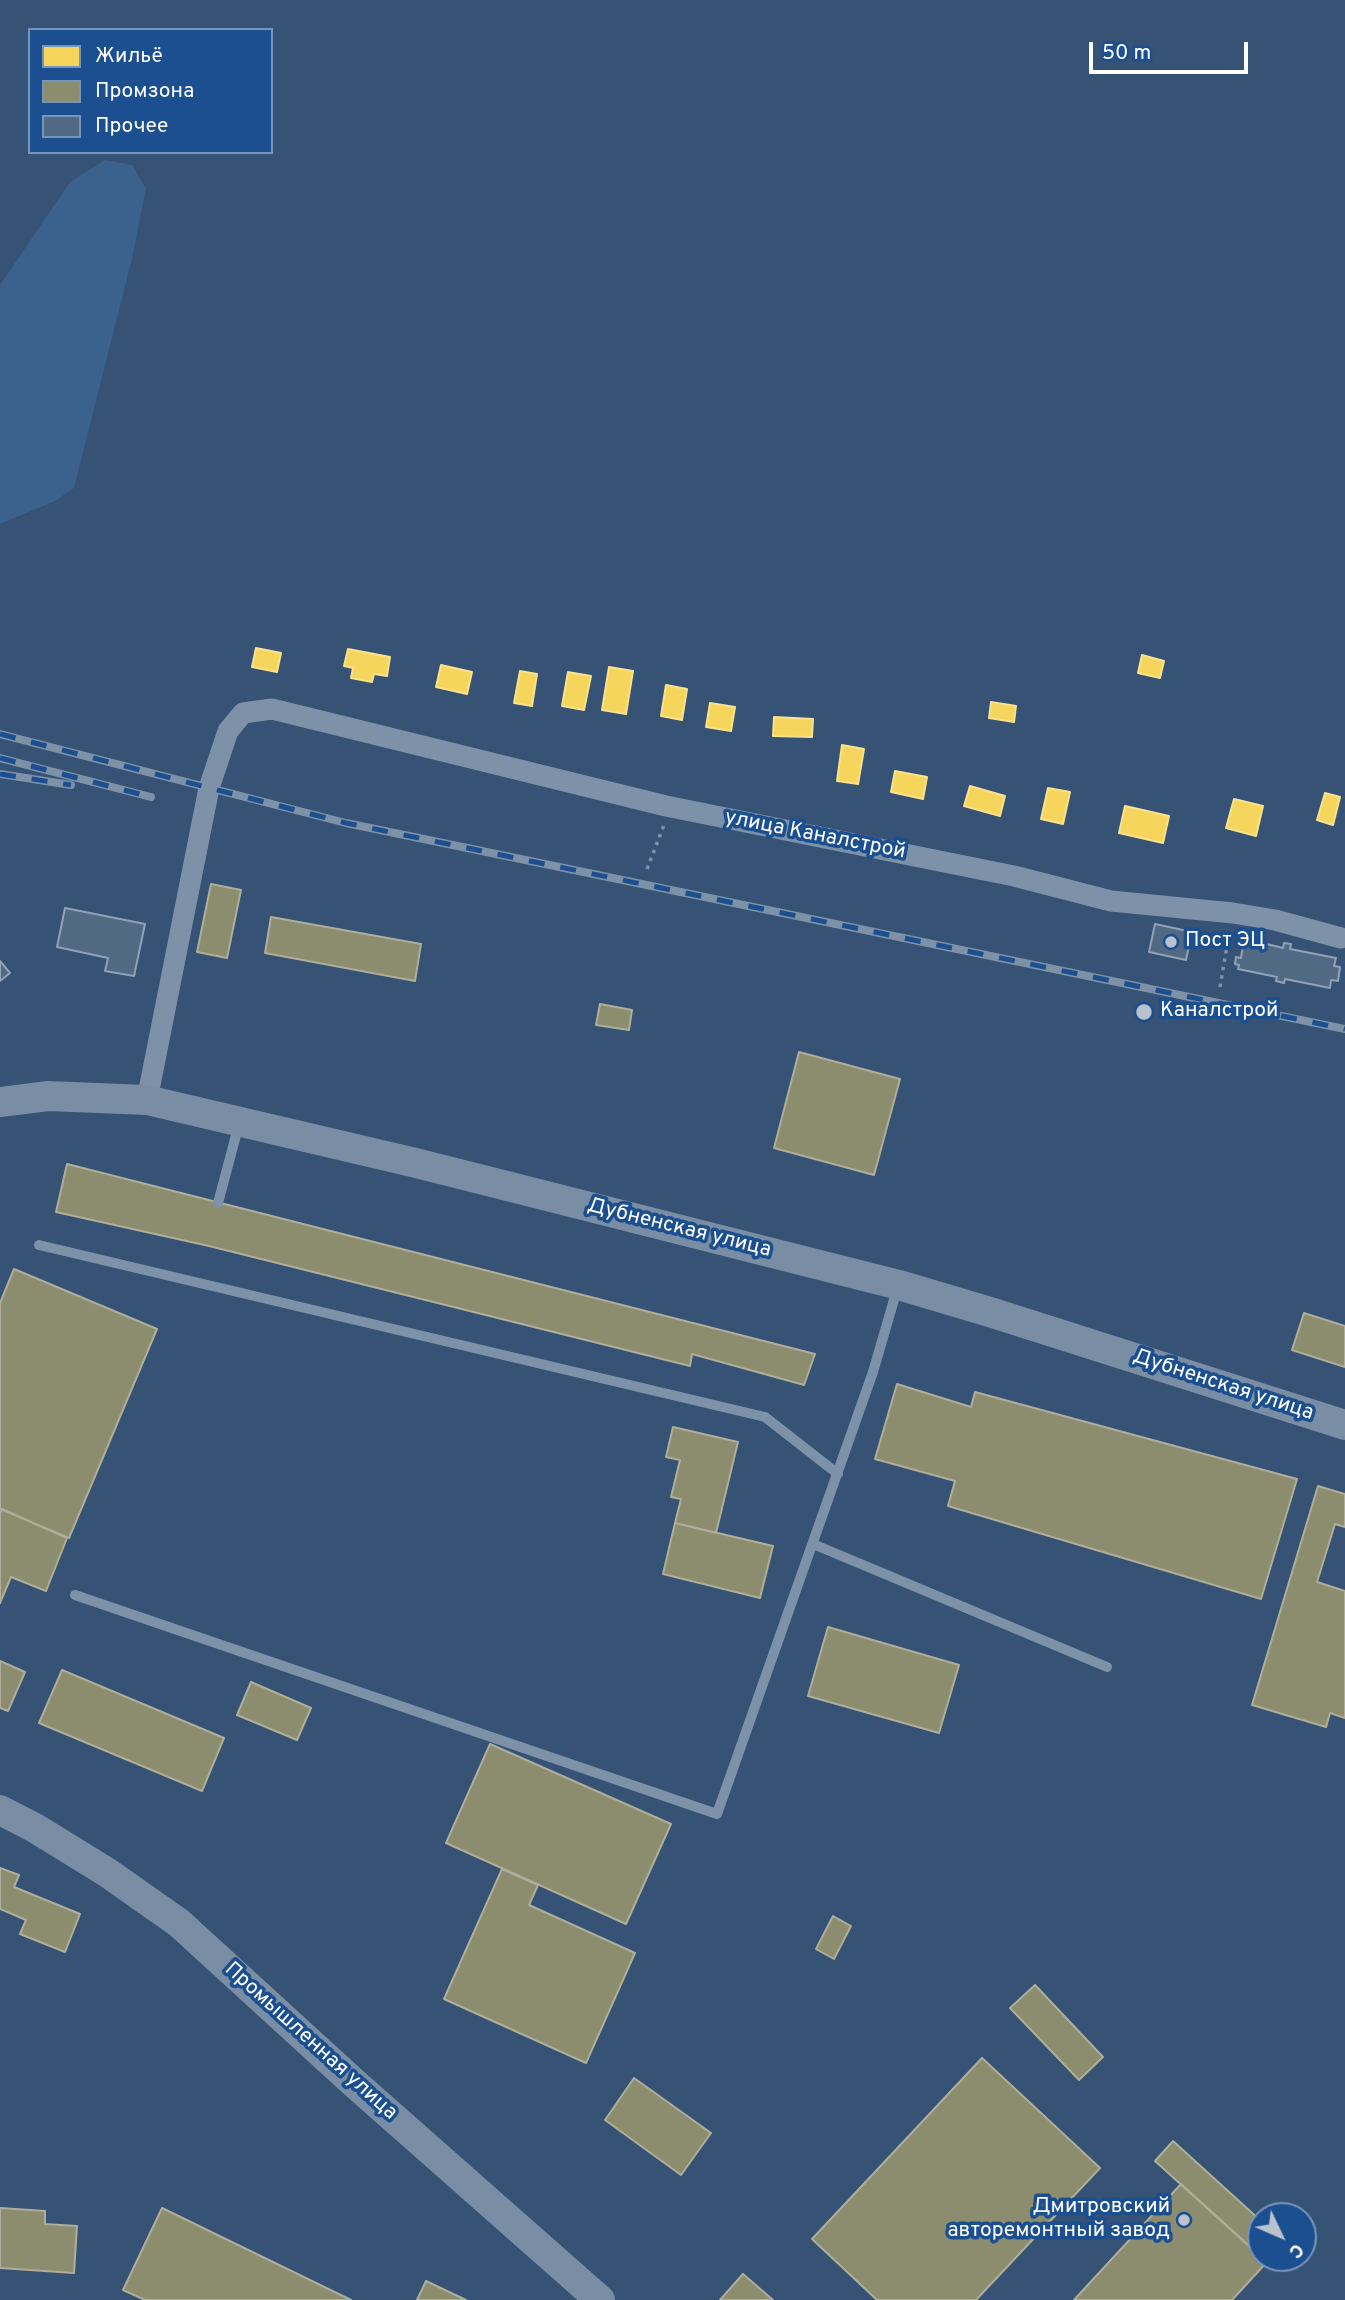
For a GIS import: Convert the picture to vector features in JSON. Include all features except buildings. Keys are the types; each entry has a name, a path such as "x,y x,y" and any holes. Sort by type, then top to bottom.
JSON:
{"main road":[{"name":"Дубненская улица","path":"0,1102 48,1096 147,1100 416,1163 899,1285 1345,1425"},
{"name":"Промышленная улица","path":"0,1810 108,1873 179,1923 363,2091 600,2300"}],"street":[{"name":"улица Каналстрой","path":"147,1100 203,809 228,731 243,713 272,709 666,806 1014,876 1111,901 1233,913 1275,920 1341,938"}],"lane":[{"path":"218,1203 239,1122"},
{"path":"39,1245 765,1417 838,1474"},
{"path":"75,1595 717,1814 838,1474 899,1285"},
{"path":"813,1544 1107,1667"}],"path":[{"path":"647,869 666,821"},
{"path":"1220,987 1233,913"}],"water":[{"path":"105,160 132,165 146,189 133,255 74,488 55,501 0,524 0,285 70,182"}],"railway":[{"path":"0,734 346,823 1345,1029"},
{"path":"0,758 151,797"},
{"path":"0,774 71,785"}],"place":[{"name":"Пост ЭЦ","path":"1171,942"},
{"name":"Каналстрой","path":"1144,1012"},
{"name":"Дмитровский авторемонтный завод","path":"1184,2220"}]}
